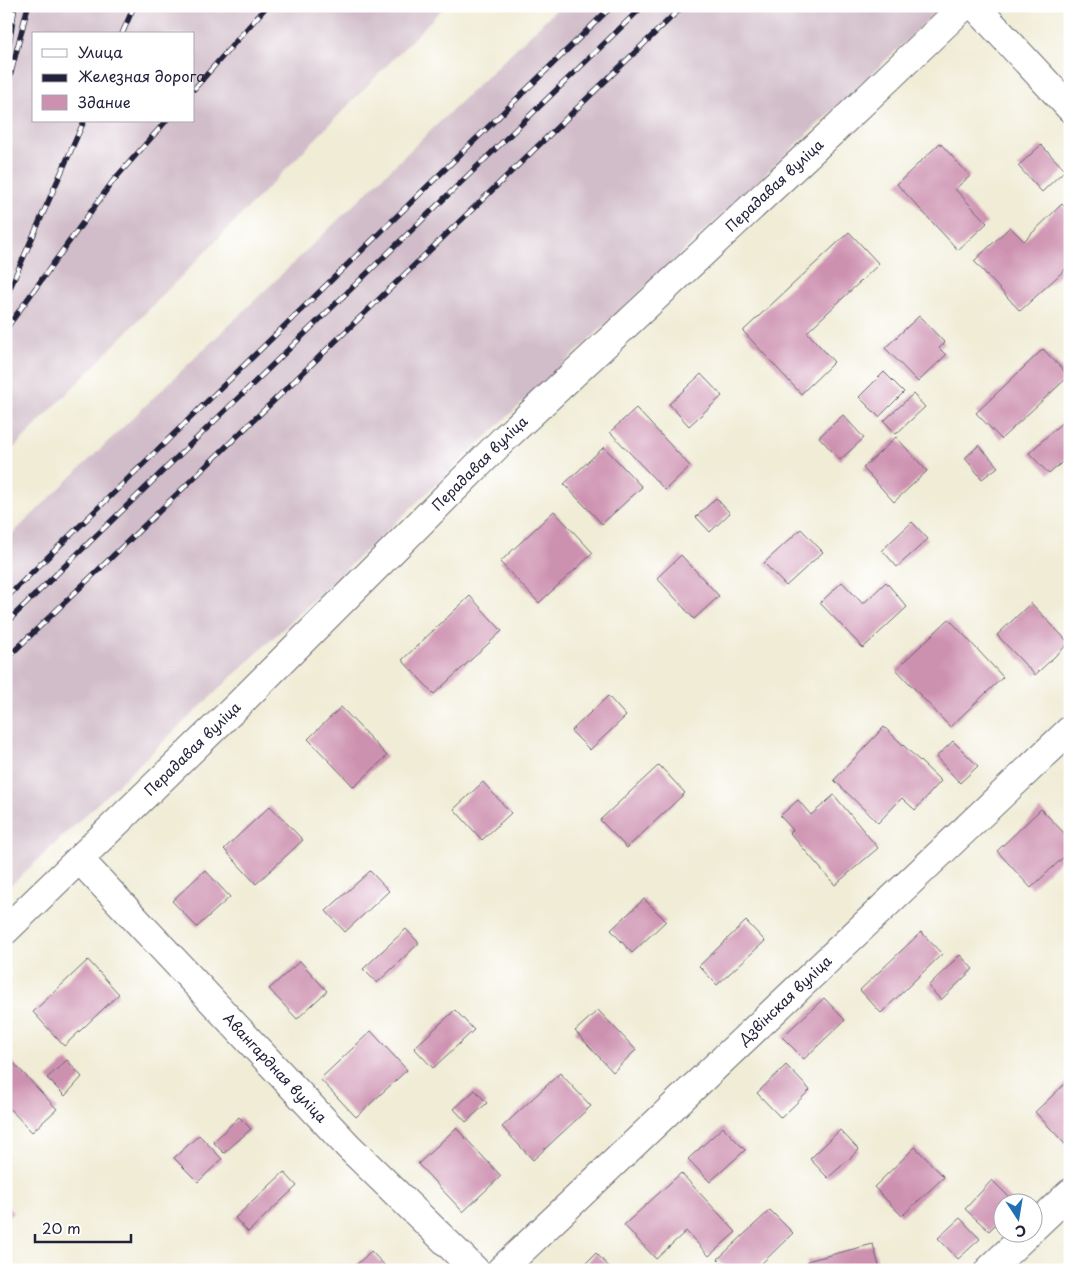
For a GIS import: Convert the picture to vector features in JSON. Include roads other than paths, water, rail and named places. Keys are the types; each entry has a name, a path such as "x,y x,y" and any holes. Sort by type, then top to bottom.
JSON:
{"street":[{"name":"Перадавая вуліца","path":"6,930 80,860 505,438 825,139 964,6"},
{"path":"975,6 1070,108"},
{"name":"Дзвінская вуліца","path":"501,1270 1070,730"},
{"name":"Авангардная вуліца","path":"80,860 348,1146 475,1270"},
{"path":"1044,1218 1070,1193"},
{"path":"989,1270 1016,1244"}],"railway":[{"path":"6,65 15,6"},
{"path":"6,92 28,6"},
{"path":"123,32 134,6"},
{"path":"195,88 267,6"},
{"path":"6,598 612,6"},
{"path":"6,623 643,6"},
{"path":"6,659 683,6"},
{"path":"6,297 84,122"},
{"path":"6,329 113,181 165,122"}]}
